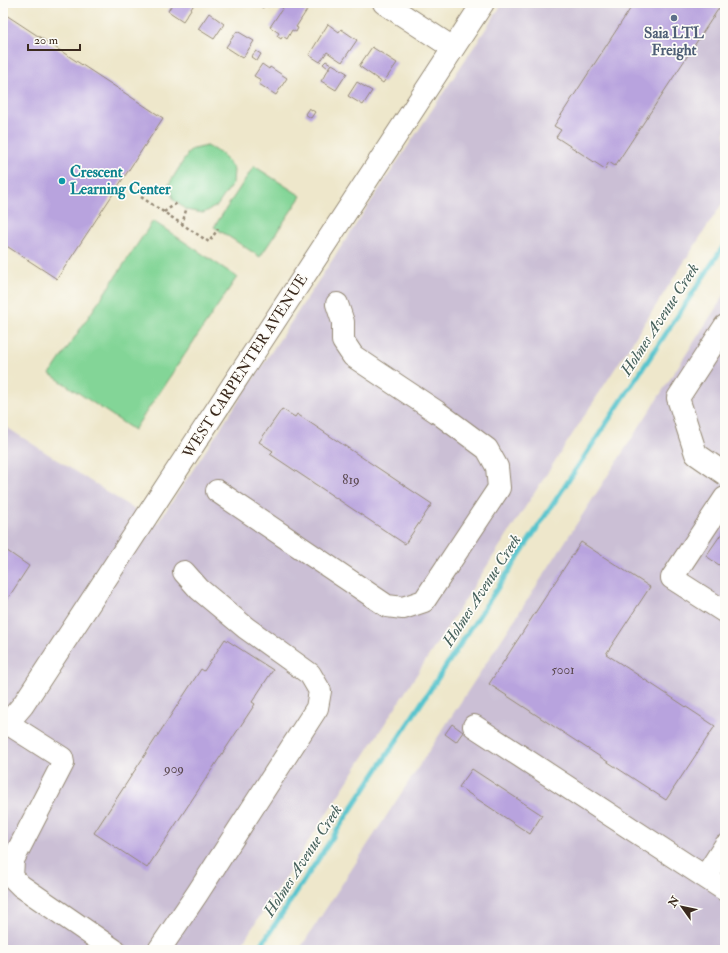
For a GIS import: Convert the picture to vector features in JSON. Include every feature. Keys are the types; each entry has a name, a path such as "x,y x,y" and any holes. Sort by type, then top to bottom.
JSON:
{"street":[{"path":"384,3 453,48"},
{"name":"WEST CARPENTER AVENUE","path":"5,725 27,698 483,3"},
{"path":"217,491 387,606 403,608 424,601 499,488 497,467 487,449 438,412 352,356 343,341 343,322 338,304"},
{"path":"725,326 678,398 696,454 725,474"},
{"path":"725,498 672,578 725,612"},
{"path":"159,950 197,894 317,708 320,692 310,674 246,628 199,589 184,572"},
{"path":"5,725 62,758 63,763 13,860 12,877 21,886 114,950"},
{"path":"474,726 725,890"},
{"path":"705,877 725,846"}],"path":[{"path":"141,197 209,242 218,229"},
{"path":"164,212 177,203"},
{"path":"182,225 186,210"}],"shaded area":[{"path":"503,3 725,3 725,199 238,950 3,950 3,425 157,524"},
{"path":"725,294 725,950 299,950 541,579"}],"green space":[{"path":"207,146 222,154 234,169 233,183 217,206 203,213 186,210 173,199 169,184 190,150"},
{"path":"254,166 301,196 260,257 214,227"},
{"path":"153,221 237,277 134,430 50,374"}],"building":[{"path":"173,3 195,3 183,21 168,11"},
{"path":"259,3 272,3 269,7 265,5 263,8 258,5"},
{"path":"286,3 297,3 307,10 296,27 298,28 296,32 292,30 287,39 283,36 281,39 277,36 279,33 270,27"},
{"path":"634,3 711,3 719,8 615,166 609,162 605,169 556,137 561,130 554,126"},
{"name":"Crescent Learning Center","path":"3,13 163,118 57,279 5,245 3,248"},
{"path":"209,13 224,24 214,39 198,29"},
{"path":"328,24 339,32 341,29 357,40 342,62 327,52 320,62 309,55"},
{"path":"237,31 254,41 243,58 226,47"},
{"path":"372,47 397,63 383,83 359,66"},
{"path":"256,51 261,54 257,61 251,57"},
{"path":"326,61 331,64 328,68 323,64"},
{"path":"262,64 269,69 270,67 287,78 276,95 259,84 261,80 254,76"},
{"path":"332,64 347,73 336,90 321,81"},
{"path":"357,82 372,91 363,105 348,96"},
{"path":"309,108 315,112 311,118 305,114"},
{"path":"282,409 295,417 297,414 432,504 405,544 270,454 273,451 259,442"},
{"path":"724,530 725,531 725,569 706,556"},
{"path":"581,542 650,587 606,654 715,726 666,800 489,684"},
{"path":"3,548 29,566 3,606"},
{"path":"225,639 273,670 252,702 255,704 147,868 94,833 201,669 204,671"},
{"path":"452,724 463,732 456,742 445,734"},
{"path":"472,769 542,815 530,834 459,787"}],"waterway":[{"name":"Holmes Avenue Creek","path":"258,950 725,244"}],"place":[{"name":"Saia LTL Freight","path":"674,18"},
{"name":"Crescent Learning Center","path":"62,181"}]}
